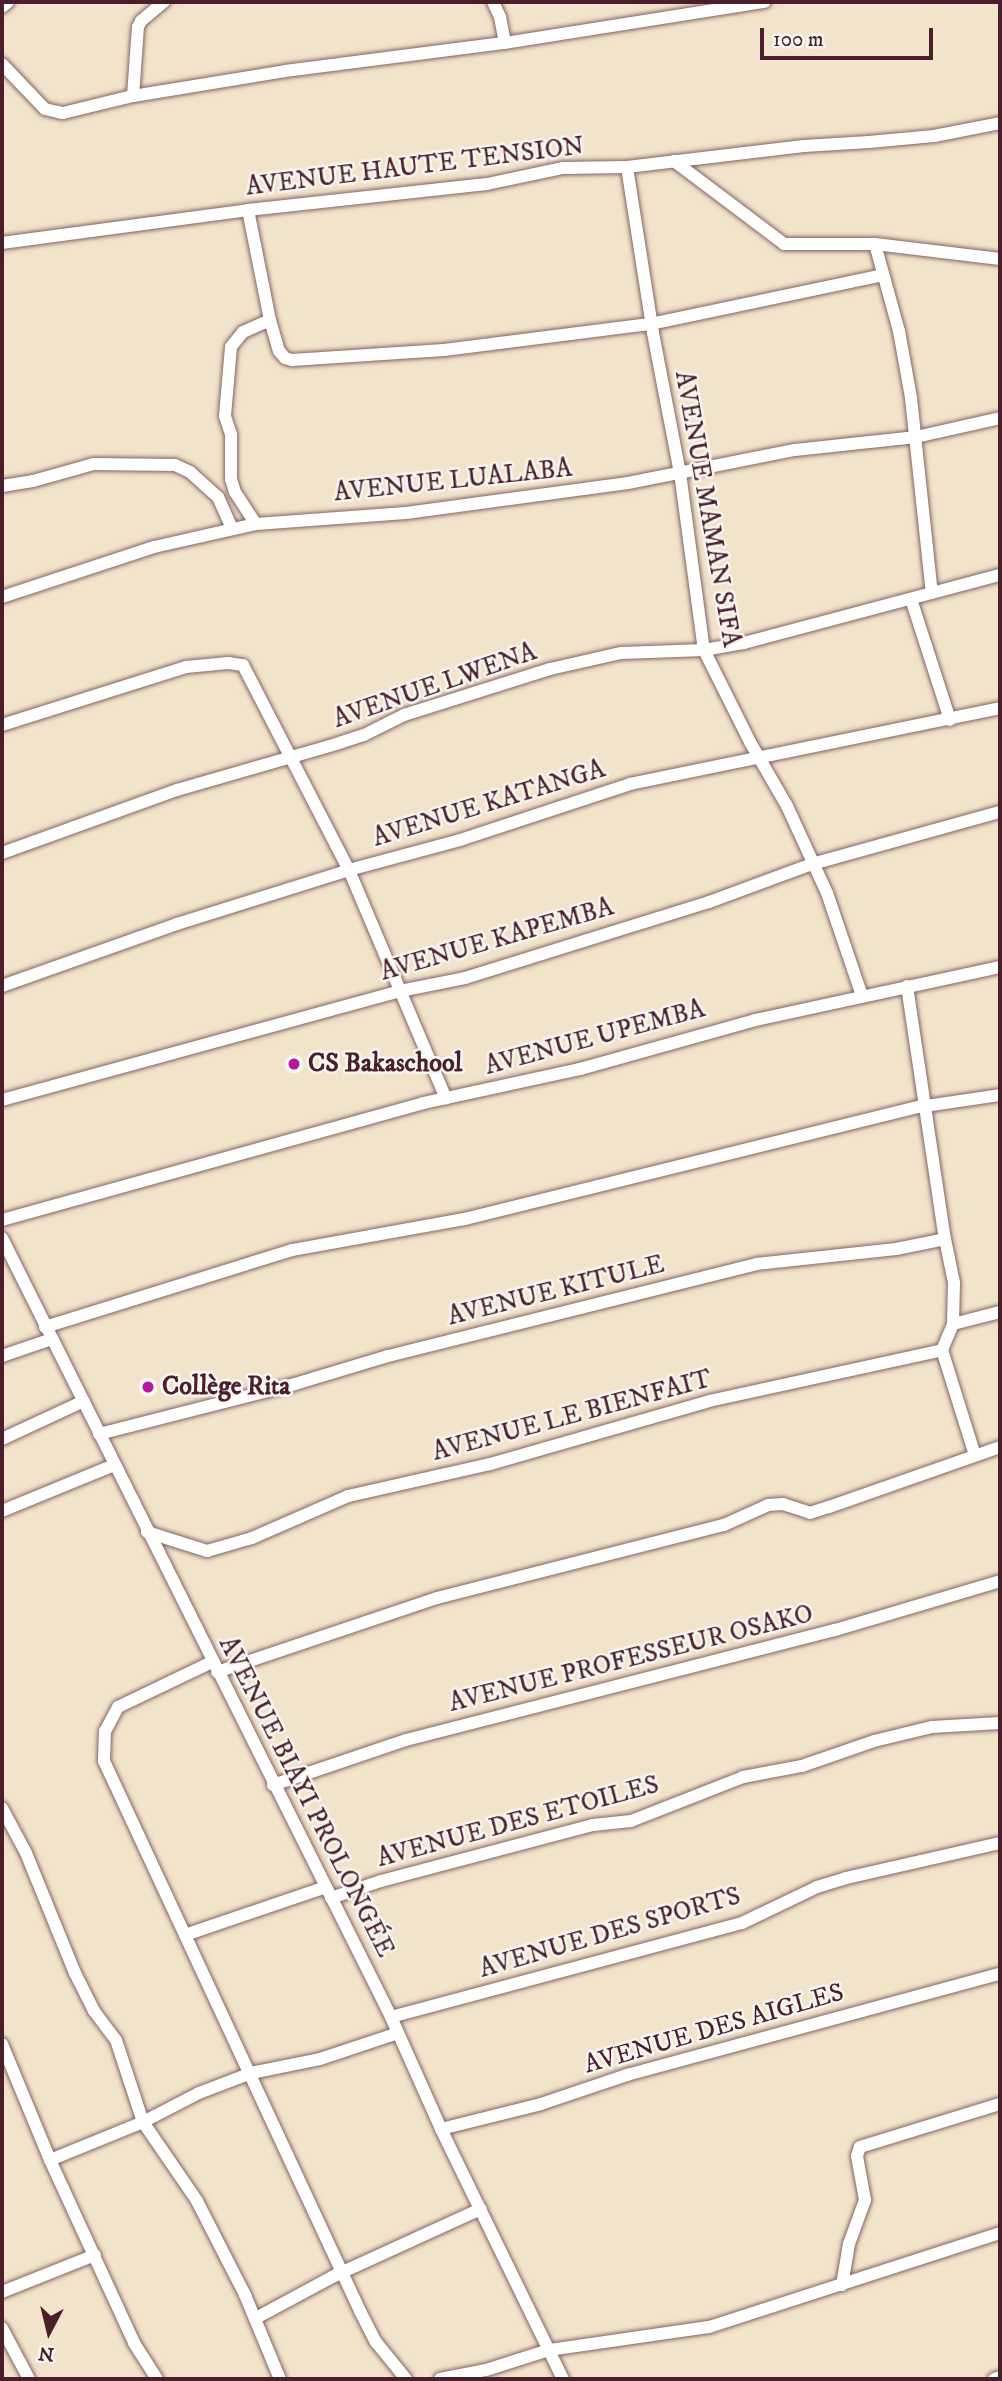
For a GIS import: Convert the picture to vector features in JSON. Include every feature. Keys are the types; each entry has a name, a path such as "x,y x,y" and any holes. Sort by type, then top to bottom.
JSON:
{"street":[{"path":"2,8 8,2"},
{"path":"133,96 138,27 141,21 164,2"},
{"path":"493,2 500,16 505,43"},
{"path":"2,64 45,109 55,113 133,96 285,71 505,43 765,2"},
{"name":"AVENUE HAUTE TENSION","path":"2,243 248,210 487,184 564,168 627,167 934,135 1000,123"},
{"path":"674,161 778,242 791,245 875,244 1000,258"},
{"name":"AVENUE MAMAN SIFA","path":"627,167 651,324 680,473 704,650 786,806 831,904 862,996"},
{"path":"248,210 270,320 279,351 285,358 292,360 444,350 651,324 883,275"},
{"path":"875,244 904,354 916,437 932,593"},
{"path":"256,523 235,492 231,479 231,434 225,408 235,339 270,320"},
{"name":"AVENUE LUALABA","path":"2,597 154,547 256,523 406,513 680,473 795,450 916,437 1000,418"},
{"path":"2,486 33,481 94,464 175,465 190,472 218,498 232,529"},
{"name":"AVENUE LWENA","path":"2,853 177,790 364,735 404,715 550,670 621,653 704,650 744,643 1000,575"},
{"path":"911,599 950,720"},
{"path":"2,725 186,667 235,663 243,665 289,759 349,870 446,1098"},
{"name":"AVENUE KATANGA","path":"2,986 177,924 349,870 460,840 630,784 1000,708"},
{"name":"AVENUE KAPEMBA","path":"2,1100 400,991 465,978 709,902 812,864 1000,812"},
{"name":"AVENUE UPEMBA","path":"2,1220 446,1098 580,1069 668,1042 862,996 1000,967"},
{"path":"907,986 954,1283 953,1324 942,1350 975,1455"},
{"path":"45,1327 292,1250 465,1219 926,1106 1000,1095"},
{"name":"AVENUE BIAYI PROLONGÉE","path":"2,1238 6,1258 84,1401 391,2017 441,2129 563,2379"},
{"name":"AVENUE KITULE","path":"99,1434 295,1384 388,1356 755,1264 896,1249 945,1239"},
{"path":"953,1324 1000,1312"},
{"path":"2,1356 52,1339"},
{"name":"AVENUE LE BIENFAIT","path":"147,1532 207,1551 252,1538 348,1496 490,1464 709,1401 942,1350"},
{"path":"2,1439 84,1401"},
{"path":"406,2379 376,2343 104,1761 103,1746 109,1720 118,1707 215,1667 437,1598 724,1525 768,1505 783,1504 810,1513 1000,1447"},
{"path":"2,1511 114,1465"},
{"name":"AVENUE PROFESSEUR OSAKO","path":"273,1784 406,1740 835,1630 1000,1581"},
{"name":"AVENUE DES ETOILES","path":"185,1935 328,1893 593,1825 631,1821 743,1777 802,1766 874,1741 932,1727 1000,1723"},
{"path":"3,1814 26,1853 75,1973 94,2011 116,2040 143,2122 197,2202 256,2318 280,2379"},
{"name":"AVENUE DES SPORTS","path":"391,2017 742,1923 817,1887 846,1878 1000,1843"},
{"name":"AVENUE DES AIGLES","path":"441,2129 541,2105 628,2075 1000,1974"},
{"path":"50,2160 143,2122 199,2093 251,2073 320,2059 398,2033"},
{"path":"2,2044 50,2160 134,2343 157,2379"},
{"path":"842,2284 849,2244 865,2200 858,2156 860,2147 1000,2104"},
{"path":"256,2318 343,2273 481,2209"},
{"path":"440,2379 486,2370 549,2350 709,2327 1000,2232"},
{"path":"2,2292 95,2255"},
{"path":"2,2328 30,2379"},
{"path":"994,2379 1000,2377"}],"place":[{"name":"CS Bakaschool","path":"294,1064"},
{"name":"Collège Rita","path":"148,1387"}]}
